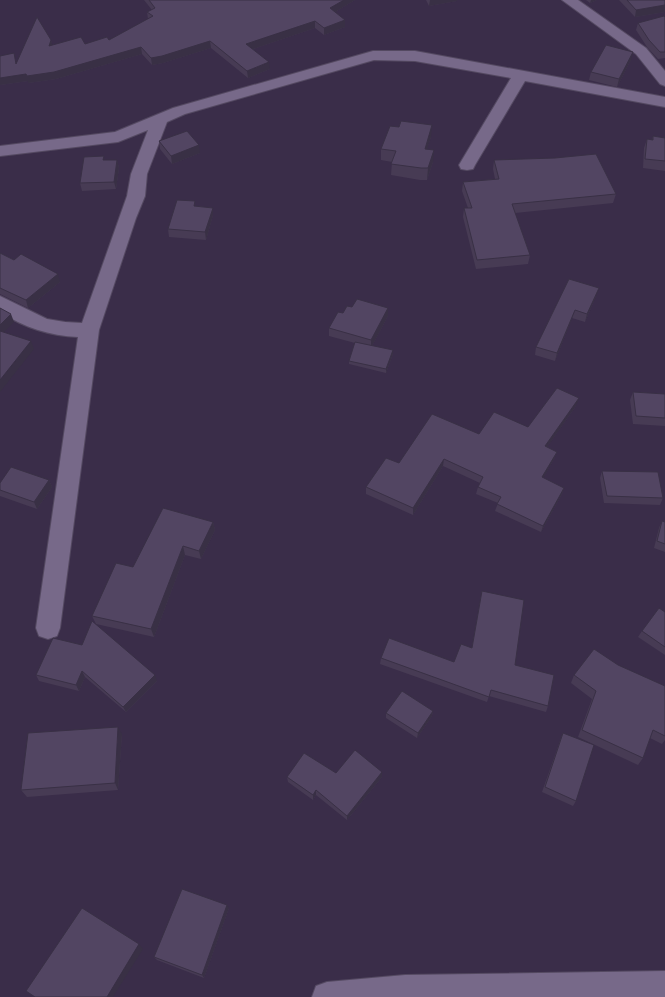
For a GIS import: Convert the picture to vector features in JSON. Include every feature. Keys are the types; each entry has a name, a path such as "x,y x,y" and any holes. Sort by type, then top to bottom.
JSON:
{"street":[{"path":"569,0 641,51 665,81"},
{"path":"0,151 118,137 179,111 373,55 415,56 665,102"},
{"path":"467,165 520,76"},
{"path":"48,628 89,330 102,296 127,218 136,196 139,174 160,119"},
{"path":"0,303 30,320 53,328 89,330"},
{"path":"327,997 405,990 665,986"}],"building":[{"path":"149,0 344,0 330,8 345,20 324,28 315,21 246,44 269,62 247,71 210,41 151,58 141,47 54,72 0,78 0,56 14,53 16,64 37,17 51,40 49,46 81,37 85,44 107,37 109,40 153,16 147,12 155,8"},
{"path":"627,0 665,0 665,5 636,10"},
{"path":"664,16 665,52 660,52 649,40 638,23"},
{"path":"606,45 633,52 619,79 591,72"},
{"path":"401,121 432,125 425,149 434,150 428,168 391,164 396,151 381,149 390,126 399,127"},
{"path":"187,131 199,145 171,156 159,141"},
{"path":"653,136 665,138 665,161 645,159 647,139 653,140"},
{"path":"596,154 616,194 512,204 530,255 477,260 464,208 472,208 463,182 499,179 494,160 555,158"},
{"path":"104,156 103,160 117,160 114,182 80,183 84,157"},
{"path":"177,200 195,201 194,206 213,208 205,232 168,229"},
{"path":"0,253 14,260 21,254 58,274 26,300 0,288"},
{"path":"569,279 599,288 587,314 575,310 557,353 536,347"},
{"path":"357,299 388,308 371,340 329,328 338,312 343,313 347,306 352,307"},
{"path":"0,308 11,314 0,325"},
{"path":"0,331 31,341 0,380"},
{"path":"355,342 393,350 386,369 349,361"},
{"path":"557,388 579,398 545,446 557,452 542,477 564,488 543,526 497,504 501,497 478,487 483,477 444,459 413,508 366,487 386,458 399,463 432,414 479,434 494,412 528,427"},
{"path":"633,392 665,394 665,418 636,416"},
{"path":"11,467 49,480 34,502 0,490 0,483"},
{"path":"602,471 658,472 663,498 607,496"},
{"path":"163,508 213,522 199,551 183,546 151,629 92,616 116,563 133,567"},
{"path":"662,521 665,522 665,544 657,541"},
{"path":"482,591 524,600 515,665 554,675 548,706 491,690 489,697 381,658 389,638 454,662 461,644 472,648"},
{"path":"659,608 665,612 665,647 642,631"},
{"path":"92,621 155,675 123,707 82,671 76,685 36,675 53,638 82,645"},
{"path":"594,649 618,665 665,686 665,736 653,730 643,758 582,730 596,691 574,675"},
{"path":"402,691 433,711 418,733 386,713"},
{"path":"118,727 115,783 21,790 28,733"},
{"path":"563,733 594,745 576,801 545,787"},
{"path":"355,750 382,772 347,816 316,790 313,795 287,777 304,753 336,773"},
{"path":"182,889 227,905 202,975 154,957"},
{"path":"82,908 139,944 107,997 35,997 26,991"}]}
